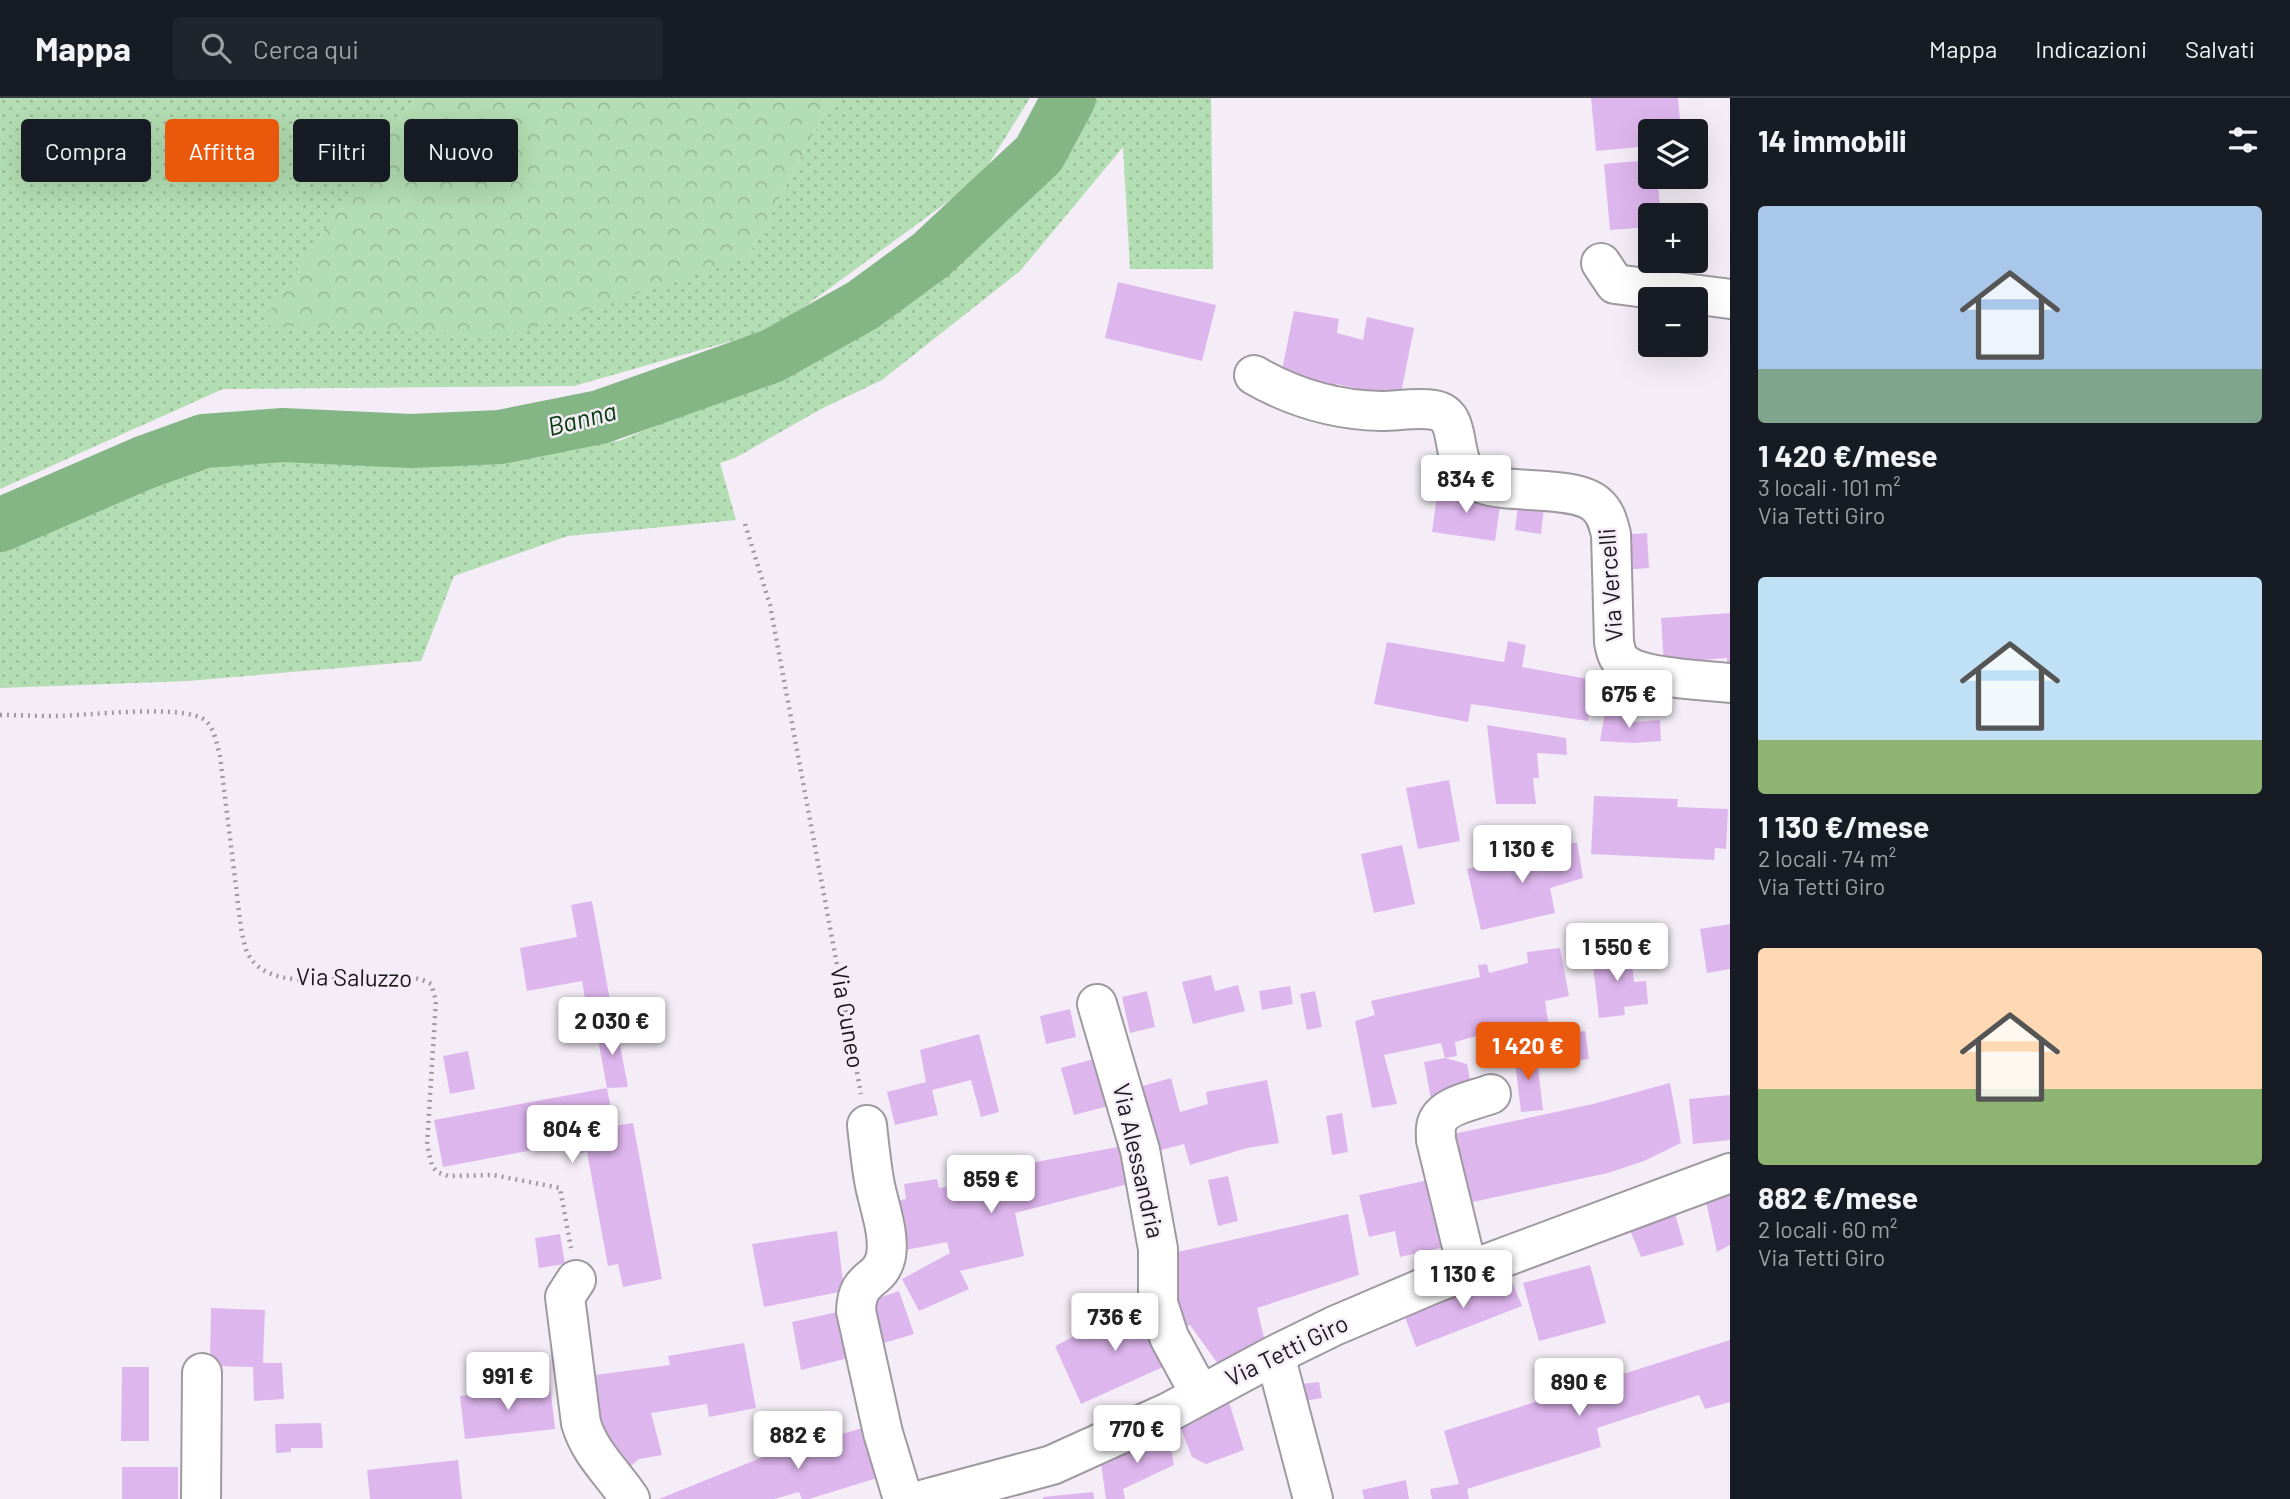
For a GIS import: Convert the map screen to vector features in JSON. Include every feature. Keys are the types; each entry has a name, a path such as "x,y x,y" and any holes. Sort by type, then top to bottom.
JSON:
{"street":[{"path":"1601,263 1615,284 1730,299"},
{"name":"Via Vercelli","path":"1254,375 1279,390 1315,402 1378,411 1434,410 1450,420 1459,461 1468,476 1483,484 1589,499 1606,517 1611,534 1614,642 1618,657 1627,666 1644,672 1730,683"},
{"name":"Via Alessandria","path":"1097,1004 1140,1150 1158,1249 1158,1303 1169,1336 1198,1396"},
{"path":"1468,1271 1436,1140 1436,1124 1440,1116 1450,1109 1492,1094"},
{"path":"867,1125 873,1177 887,1244 885,1260 878,1272 863,1284 856,1296 856,1311 883,1433 903,1499"},
{"name":"Via Tetti Giro","path":"925,1499 1052,1465 1169,1412 1334,1326 1468,1271 1730,1173"},
{"path":"576,1280 565,1297 581,1423 585,1437 595,1454 630,1499"},
{"path":"1275,1355 1313,1499"},
{"path":"201,1499 202,1373"}],"path":[{"name":"Via Cuneo","path":"745,524 770,605 785,678 867,1125"},
{"name":"Via Saluzzo","path":"0,715 55,716 154,711 194,715 206,721 215,737 220,756 241,928 248,955 266,972 288,978 333,980 407,976 431,984 436,1000 427,1144 432,1166 437,1172 448,1176 493,1175 560,1188 576,1280"}],"green space":[{"path":"0,98 414,98 390,133 390,119 293,119 293,182 357,182 261,324 748,257 833,98 1030,98 980,178 774,329 574,386 223,389 0,489"},
{"path":"414,98 833,98 748,257 506,336 260,325 357,182 390,182 390,133"},
{"path":"1085,98 1211,98 1213,269 1130,269 1123,147 1020,271 882,380 821,409 735,458 720,463 736,520 568,536 454,576 421,661 188,681 0,688 0,540 119,483 275,447 456,451 619,441 787,370 941,278 1044,171"}],"building":[{"path":"1591,98 1678,98 1680,119 1638,119 1638,147 1596,151"},
{"path":"1638,161 1638,189 1658,189 1660,203 1638,203 1638,228 1610,230 1604,164"},
{"path":"1118,282 1216,305 1202,361 1105,338"},
{"path":"1294,311 1339,319 1337,333 1363,340 1367,317 1414,328 1400,398 1337,384 1331,392 1280,380"},
{"path":"1438,489 1501,498 1495,541 1432,532"},
{"path":"1518,505 1544,508 1541,534 1515,530"},
{"path":"1647,533 1649,568 1622,570 1620,535"},
{"path":"1730,613 1730,671 1727,658 1664,663 1661,618"},
{"path":"1508,641 1526,645 1522,667 1593,680 1588,721 1471,704 1468,722 1374,704 1387,642 1504,662"},
{"path":"1605,712 1633,716 1633,722 1660,720 1661,741 1600,741"},
{"path":"1487,725 1566,738 1567,755 1537,753 1539,778 1533,778 1536,804 1496,804"},
{"path":"1449,780 1460,841 1418,849 1406,788"},
{"path":"1594,796 1678,799 1677,807 1728,809 1726,849 1715,848 1714,860 1591,854"},
{"path":"1577,842 1583,878 1550,888 1555,913 1481,930 1467,869"},
{"path":"1402,845 1415,904 1374,913 1361,854"},
{"path":"592,901 611,1006 587,1010 582,981 527,991 520,948 577,937 571,905"},
{"path":"1730,924 1730,969 1707,973 1700,929"},
{"path":"1630,944 1634,982 1646,981 1648,1004 1624,1007 1625,1015 1599,1018 1592,956 1609,955 1608,947"},
{"path":"1560,948 1569,996 1545,1001 1549,1028 1483,1045 1480,1035 1455,1042 1457,1056 1445,1058 1441,1043 1384,1055 1397,1104 1372,1108 1355,1021 1375,1015 1371,1001 1480,977 1478,965 1487,964 1489,973 1528,963 1527,952"},
{"path":"1211,975 1215,991 1238,985 1245,1011 1193,1024 1182,982"},
{"path":"1290,986 1293,1004 1262,1010 1259,991"},
{"path":"1147,991 1155,1027 1130,1033 1122,997"},
{"path":"1315,991 1322,1027 1307,1030 1300,994"},
{"path":"1070,1009 1076,1037 1046,1044 1040,1016"},
{"path":"616,1025 628,1087 607,1088 596,1029"},
{"path":"1585,1031 1589,1059 1565,1062 1561,1034"},
{"path":"979,1034 999,1112 981,1117 971,1080 932,1090 938,1115 895,1125 887,1092 926,1082 920,1050"},
{"path":"468,1051 475,1089 450,1094 443,1056"},
{"path":"1536,1051 1543,1110 1521,1112 1514,1053"},
{"path":"1108,1055 1120,1103 1074,1115 1061,1068"},
{"path":"1445,1058 1467,1064 1472,1090 1432,1104 1424,1062"},
{"path":"1171,1078 1180,1112 1208,1104 1206,1092 1267,1080 1279,1143 1247,1148 1190,1165 1184,1144 1150,1153 1132,1089"},
{"path":"1670,1083 1681,1143 1644,1161 1608,1173 1459,1205 1444,1136 1593,1104"},
{"path":"607,1088 614,1126 633,1123 662,1279 623,1287 618,1264 608,1266 587,1152 577,1154 575,1142 443,1167 434,1120"},
{"path":"1730,1095 1730,1140 1693,1144 1689,1099"},
{"path":"1342,1113 1348,1152 1332,1155 1326,1116"},
{"path":"1129,1145 1136,1182 1015,1213 1024,1256 960,1271 969,1289 919,1311 902,1279 950,1253 947,1242 895,1252 885,1203 906,1199 904,1184 937,1179 939,1188 1007,1177 1007,1167"},
{"path":"1228,1176 1238,1221 1218,1226 1208,1180"},
{"path":"1438,1178 1453,1245 1400,1257 1395,1231 1369,1237 1359,1195"},
{"path":"1730,1191 1730,1245 1717,1252 1706,1201"},
{"path":"1348,1214 1359,1275 1257,1308 1266,1346 1221,1368 1190,1325 1182,1327 1164,1255"},
{"path":"1675,1214 1684,1245 1641,1257 1630,1230"},
{"path":"837,1231 844,1291 764,1307 752,1244"},
{"path":"560,1234 565,1264 539,1268 535,1238"},
{"path":"1590,1265 1606,1323 1539,1341 1523,1283"},
{"path":"1509,1274 1522,1306 1416,1347 1404,1314"},
{"path":"899,1291 914,1334 874,1346 861,1304"},
{"path":"1146,1300 1174,1362 1081,1404 1055,1346"},
{"path":"211,1308 265,1310 263,1363 282,1363 284,1399 254,1401 253,1367 210,1366"},
{"path":"842,1311 856,1356 801,1370 792,1322"},
{"path":"1730,1340 1730,1402 1705,1409 1699,1395 1597,1428 1601,1447 1467,1489 1469,1499 1432,1499 1430,1489 1459,1484 1444,1431"},
{"path":"744,1343 756,1408 709,1417 707,1404 651,1413 662,1455 639,1459 623,1473 580,1377 670,1365 668,1356"},
{"path":"122,1367 149,1367 149,1441 121,1441"},
{"path":"1319,1382 1322,1398 1304,1401 1302,1384"},
{"path":"550,1385 555,1429 465,1439 460,1396"},
{"path":"1228,1399 1244,1450 1206,1464 1192,1457 1180,1426"},
{"path":"321,1423 323,1448 291,1448 291,1452 276,1453 275,1424"},
{"path":"869,1426 887,1475 809,1499 802,1499 799,1492 774,1499 659,1499 763,1457"},
{"path":"1167,1428 1174,1465 1123,1489 1125,1499 1106,1499 1101,1464"},
{"path":"458,1460 462,1499 370,1499 367,1470"},
{"path":"122,1467 178,1467 178,1499 122,1499"},
{"path":"1406,1480 1409,1499 1364,1499 1362,1490"},
{"path":"1093,1492 1094,1499 1043,1499 1043,1497"}],"waterway":[{"name":"Banna","path":"0,525 143,463 204,441 283,435 411,441 500,437 600,417 772,356 863,305 931,255 1039,154 1069,98"}]}
